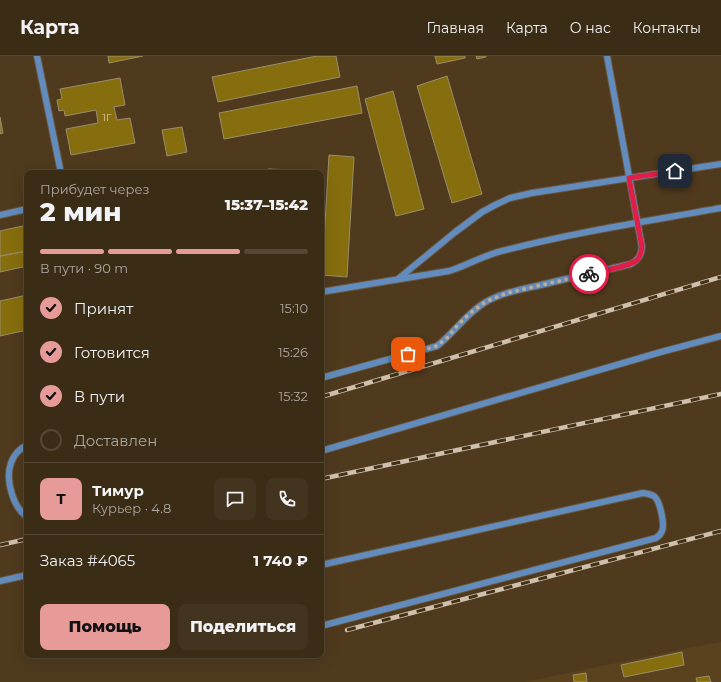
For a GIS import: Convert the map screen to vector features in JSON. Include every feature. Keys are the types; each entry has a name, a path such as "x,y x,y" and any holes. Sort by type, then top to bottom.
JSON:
{"lane":[{"path":"36,56 60,170"},
{"path":"324,377 437,346 447,338 469,314 485,302 507,293 631,264 637,260 641,254 642,247 607,56"},
{"path":"397,280 482,212 510,198 532,193 721,164"},
{"path":"324,292 449,271 504,250 564,236 721,208"},
{"path":"0,215 24,210"},
{"path":"324,450 721,336"},
{"path":"24,446 14,456 10,464 9,474 13,498 18,508 24,515"},
{"path":"324,564 643,493 650,494 655,497 664,523 663,530 656,538 324,625"},
{"path":"0,581 24,576"}],"shaded area":[{"path":"721,642 721,682 524,682 689,648"}],"building":[{"path":"108,56 143,56 109,63"},
{"path":"317,56 336,56 340,77 218,102 212,77"},
{"path":"435,56 465,56 465,58 437,64"},
{"path":"476,56 486,56 486,57 477,59"},
{"path":"447,76 482,194 452,203 417,86"},
{"path":"120,78 125,105 114,107 117,120 130,118 135,143 71,155 66,129 98,123 96,110 65,116 64,110 59,111 57,100 62,99 60,89"},
{"path":"357,86 362,113 224,139 219,113"},
{"path":"393,91 424,209 396,216 365,99"},
{"path":"0,117 3,133 0,134"},
{"path":"182,127 187,152 167,156 162,130"},
{"path":"329,155 354,157 347,277 324,275 324,241"},
{"path":"268,169 295,170 268,170"},
{"path":"24,226 24,252 0,256 0,231"},
{"path":"24,252 24,267 0,272 0,256"},
{"path":"24,296 24,331 0,336 0,301"},
{"path":"682,652 684,665 624,677 621,665"},
{"path":"586,673 587,682 574,682 573,675"},
{"path":"709,676 711,682 697,682 696,678"}],"railway":[{"path":"324,396 721,277"},
{"path":"324,478 721,394"},
{"path":"347,630 721,531"},
{"path":"0,545 24,540"}],"way so far":[{"path":"408,354 437,346 447,338 469,314 485,302 507,293 589,274"}],"route":[{"path":"589,274 631,264 637,260 641,254 642,247 629,178 675,171"}]}
